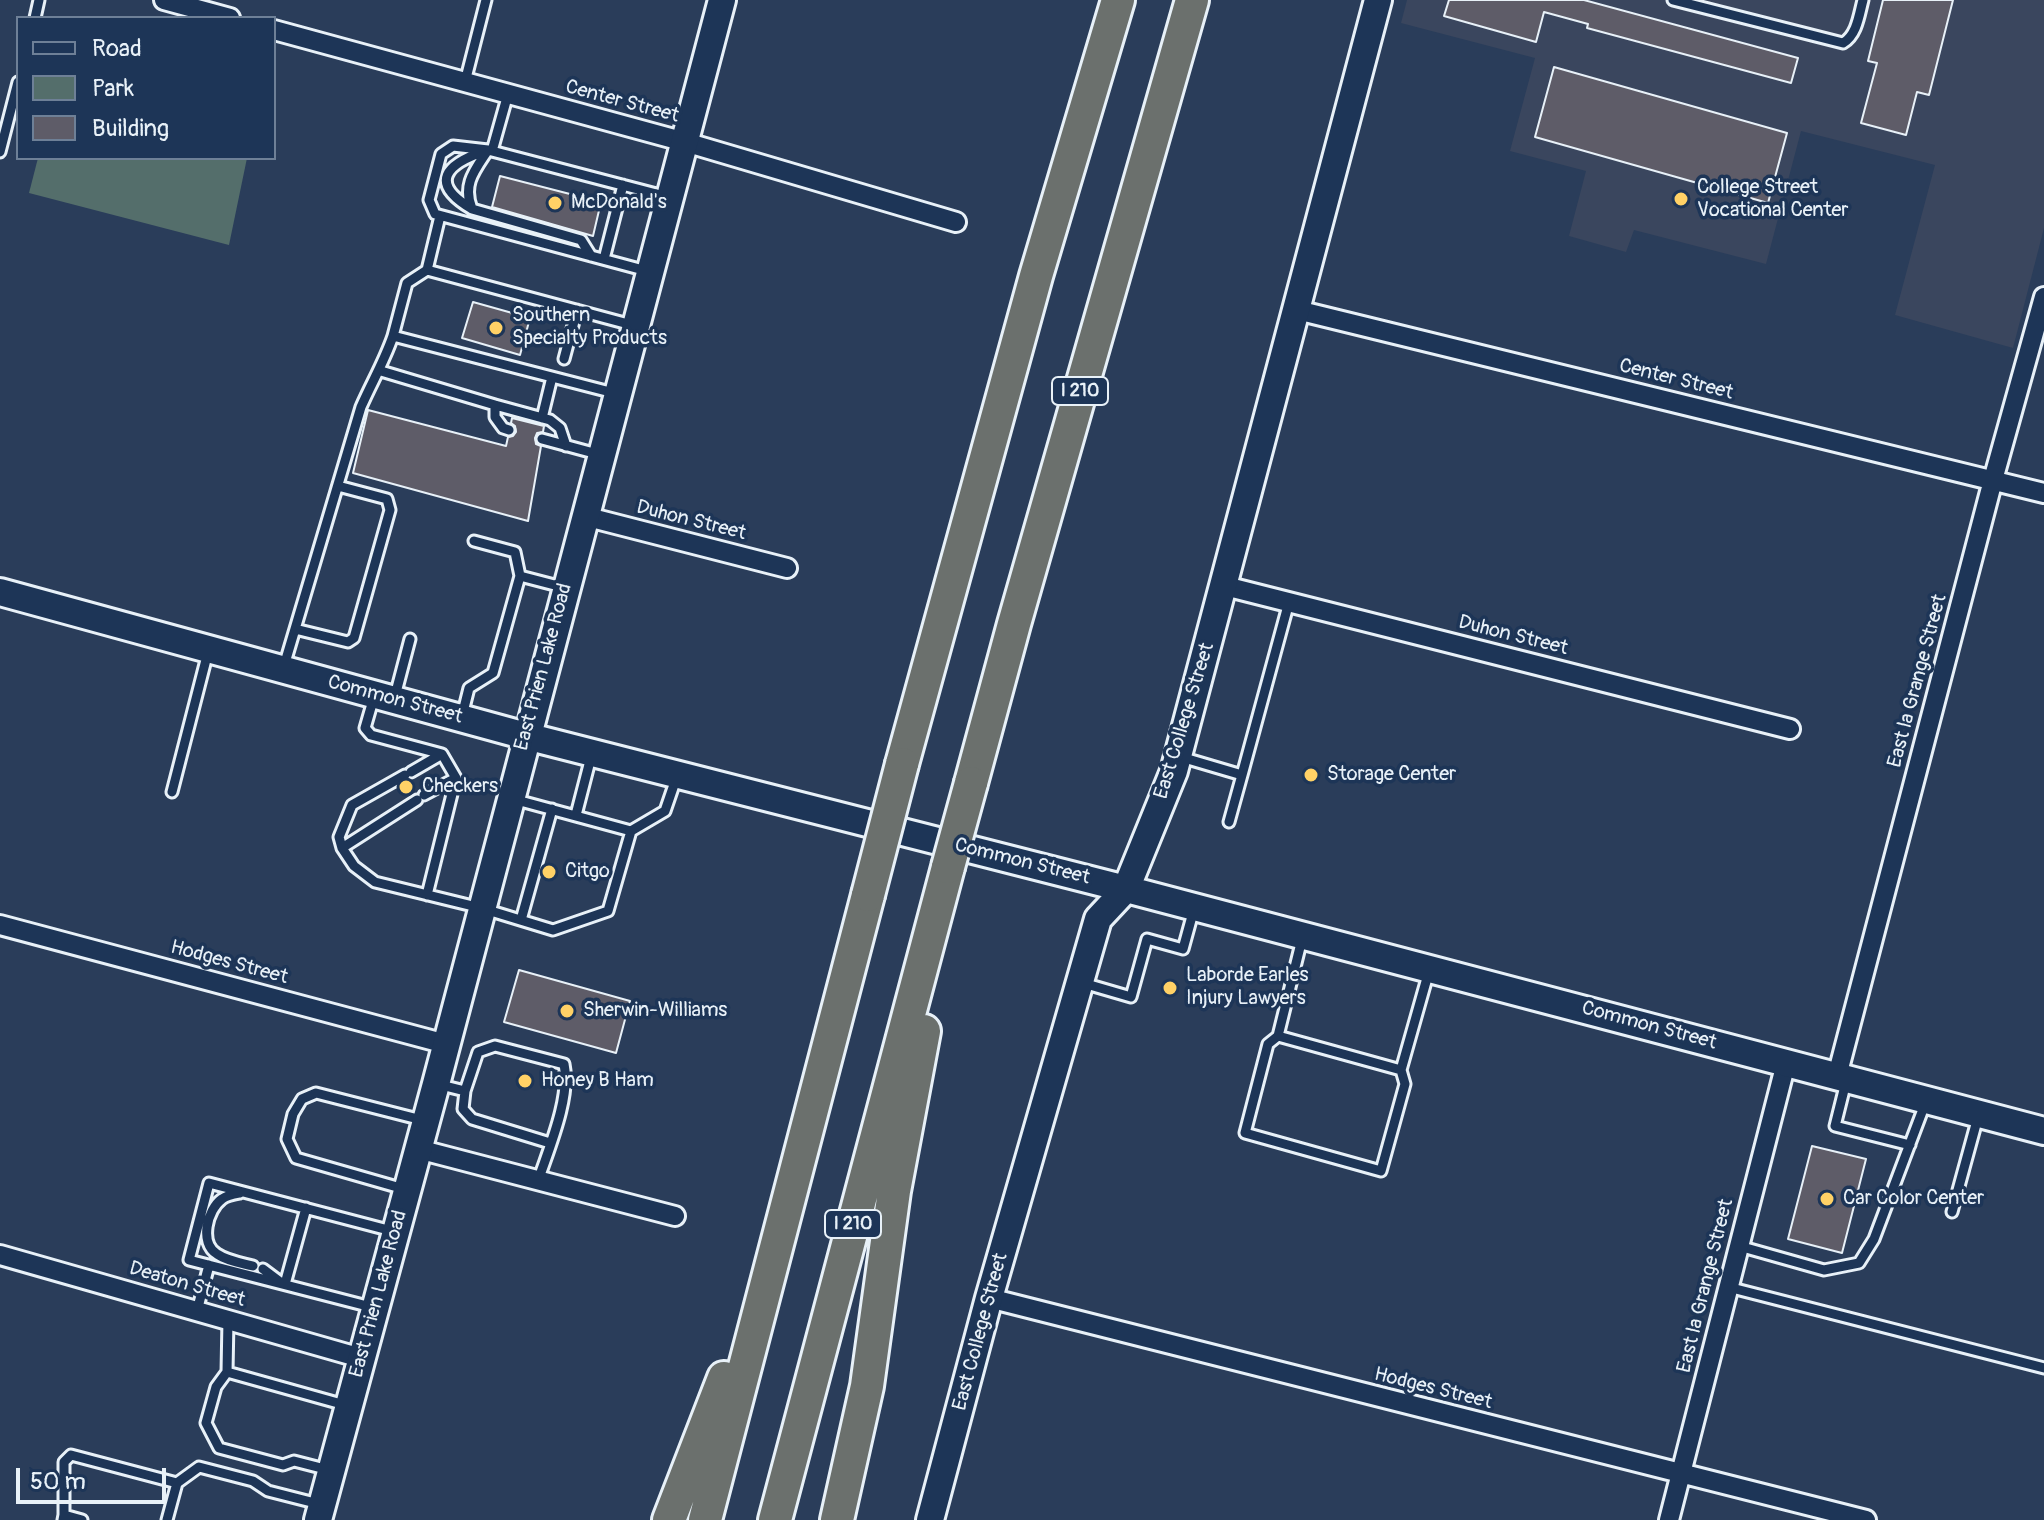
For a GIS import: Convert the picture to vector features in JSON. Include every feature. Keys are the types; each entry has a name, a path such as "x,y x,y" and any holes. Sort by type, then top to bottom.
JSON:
{"highway":[{"path":"705,1520 902,764 1028,306 1118,0"},
{"name":"I 210","path":"775,1520 1022,594 1192,0"},
{"path":"837,1520 867,1386 894,1191 932,989 934,920"},
{"path":"669,1520 790,1199"}],"street":[{"path":"164,0 207,6 226,16"},
{"name":"East Prien Lake Road","path":"320,1512 722,0"},
{"name":"East College Street","path":"930,1520 989,1298 1098,919 1126,889 1178,756 1378,0"},
{"name":"Center Street","path":"276,31 685,142 956,222"},
{"name":"East la Grange Street","path":"1842,1078 1993,480 2044,297"},
{"name":"Center Street","path":"1297,310 2044,493"},
{"name":"Duhon Street","path":"584,516 787,568"},
{"name":"Duhon Street","path":"1225,586 1790,729"},
{"name":"Common Street","path":"0,592 526,736 1303,935 2044,1131"},
{"name":"Hodges Street","path":"0,925 446,1044"},
{"name":"East la Grange Street","path":"1669,1520 1786,1063"},
{"path":"418,1149 675,1216"},
{"name":"Deaton Street","path":"0,1255 361,1358"},
{"name":"Hodges Street","path":"989,1298 1866,1520"}],"lane":[{"path":"465,82 486,0"},
{"path":"1673,0 1843,43 1850,39 1854,31 1863,0"},
{"path":"0,152 16,90"},
{"path":"472,209 467,191 469,181 490,150 508,94"},
{"path":"650,272 435,214 429,200 441,154 453,146 490,150 670,198"},
{"path":"490,150 462,158 454,164 448,174 449,191 455,199 472,209 581,240 591,256"},
{"path":"604,259 623,185"},
{"path":"284,669 361,407 381,371 407,283 427,270 440,216"},
{"path":"427,270 636,326"},
{"path":"564,359 577,310"},
{"path":"393,336 617,393"},
{"path":"381,371 550,420 560,428 566,446"},
{"path":"542,418 552,377"},
{"path":"495,405 495,417 503,428 509,430"},
{"path":"542,439 601,455"},
{"path":"295,629 348,642 354,638 390,510 387,499 338,486"},
{"path":"461,718 469,688 493,673 520,576 515,552 474,541"},
{"path":"520,576 566,588"},
{"path":"1229,822 1289,602"},
{"path":"410,639 384,697 365,728 371,735 442,754 456,778 427,895"},
{"path":"172,792 209,649"},
{"path":"576,815 592,752"},
{"path":"442,754 352,805 339,837 342,848 354,866 375,882 481,908 553,930 608,911 631,831 665,811 678,774"},
{"path":"1178,756 1242,775"},
{"path":"342,848 456,778"},
{"path":"510,798 631,831"},
{"path":"521,920 552,809"},
{"path":"1080,982 1131,997 1147,939 1183,949 1195,907"},
{"path":"1303,935 1278,1036 1268,1044 1245,1133 1381,1171 1405,1084 1401,1070 1430,969"},
{"path":"1278,1036 1401,1070"},
{"path":"538,1181 550,1143 567,1080 564,1064 495,1046 478,1052 465,1091 463,1109 472,1119 550,1143"},
{"path":"1842,1078 1835,1126 1910,1145"},
{"path":"436,1084 465,1091"},
{"path":"407,1190 296,1158 287,1139 293,1114 302,1099 316,1093 425,1121"},
{"path":"1739,1246 1824,1270 1859,1263 1874,1239 1926,1100"},
{"path":"1952,1212 1979,1114"},
{"path":"375,1308 189,1260 209,1183 395,1232"},
{"path":"243,1192 224,1197 215,1206 206,1236 208,1246 215,1254 258,1267 283,1284"},
{"path":"283,1284 306,1208"},
{"path":"197,1311 209,1265"},
{"path":"1728,1287 2044,1368"},
{"path":"228,1320 227,1372 216,1387 206,1423 219,1448 283,1465 294,1461 331,1470"},
{"path":"227,1372 348,1406"},
{"path":"82,1520 64,1518 64,1462 71,1455 177,1483"},
{"path":"167,1520 177,1483 199,1467 253,1481 268,1491 320,1512"}],"shaded area":[{"name":"College Street Vocational Center","path":"1407,0 2044,0 2044,228 2013,348 1895,315 1935,165 1801,131 1766,264 1634,230 1626,252 1569,236 1586,171 1510,151 1535,58 1401,23"}],"green space":[{"path":"37,160 247,160 229,245 29,193"}],"building":[{"path":"1449,0 1584,0 1798,58 1791,83 1587,28 1588,24 1544,12 1536,42 1444,16"},
{"path":"1883,0 1953,0 1929,95 1917,92 1906,135 1861,123 1877,63 1868,61"},
{"path":"1554,67 1787,133 1768,203 1535,137"},
{"path":"500,176 601,202 593,236 492,207"},
{"name":"Southern Specialty Products","path":"473,302 530,318 520,355 462,338"},
{"path":"368,410 506,446 508,437 516,432 512,418 544,426 543,432 537,433 535,438 536,444 541,446 528,521 353,473"},
{"name":"Sherwin-Williams","path":"519,970 630,1001 616,1053 504,1022"},
{"name":"Car Color Center","path":"1812,1146 1866,1159 1842,1253 1788,1239"}],"place":[{"name":"College Street Vocational Center","path":"1681,199"},
{"name":"McDonald's","path":"555,203"},
{"name":"Southern Specialty Products","path":"496,328"},
{"name":"Storage Center","path":"1311,775"},
{"name":"Checkers","path":"406,787"},
{"name":"Citgo","path":"549,872"},
{"name":"Laborde Earles Injury Lawyers","path":"1170,988"},
{"name":"Sherwin-Williams","path":"567,1011"},
{"name":"Honey B Ham","path":"525,1081"},
{"name":"Car Color Center","path":"1827,1199"}]}
